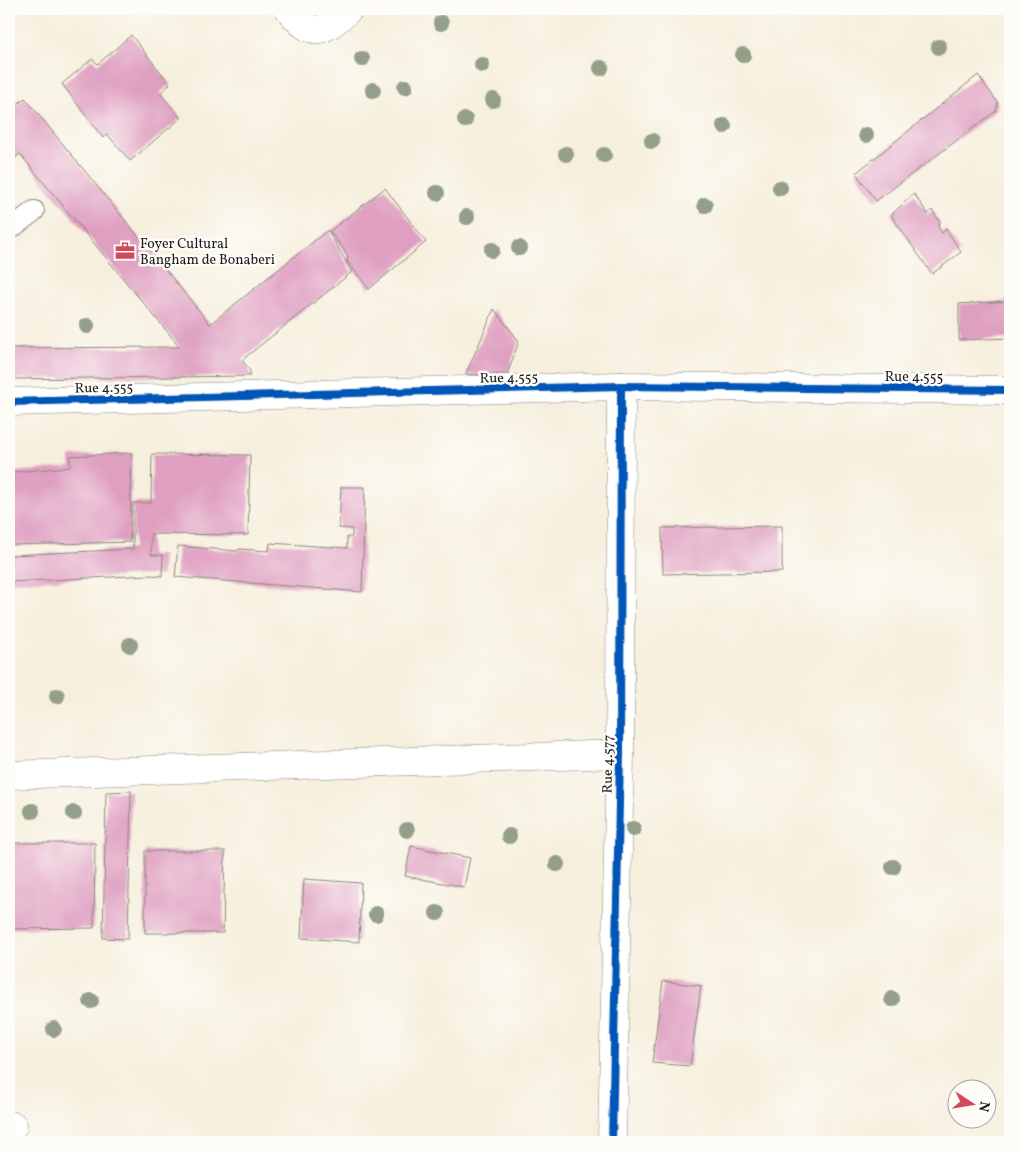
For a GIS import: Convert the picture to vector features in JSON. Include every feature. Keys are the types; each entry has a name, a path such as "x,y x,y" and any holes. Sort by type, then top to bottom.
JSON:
{"street":[{"path":"289,9 300,24 318,30 330,26 349,9"},
{"name":"Rue 4.555","path":"9,402 621,386 1010,390"},
{"name":"Rue 4.577","path":"612,1142 620,754 621,386"},
{"path":"9,775 620,754"}],"lane":[{"path":"9,230 34,211"}],"building":[{"path":"131,35 170,84 160,93 181,118 130,161 107,134 103,138 62,84 92,59 98,64"},
{"path":"978,75 998,103 996,111 876,201 856,173"},
{"name":"Foyer Cultural Bangham de Bonaberi","path":"25,98 210,324 328,230 352,272 242,360 250,371 250,376 9,379 9,348 180,347 20,154 9,163 9,111"},
{"path":"385,188 426,242 369,289 347,261 348,256 330,231"},
{"path":"914,194 928,214 932,210 940,222 938,226 942,233 946,229 961,252 932,274 891,215"},
{"path":"1010,301 1010,338 959,340 959,304"},
{"path":"494,309 519,341 507,375 466,374"},
{"path":"132,453 130,542 11,545 13,472 70,467 70,456"},
{"path":"152,454 250,455 248,535 151,534 151,555 163,555 162,576 10,582 11,555 133,549 133,503 151,503"},
{"path":"341,487 365,487 362,592 175,577 178,546 237,551 239,549 269,551 270,543 347,548 347,537 352,537 352,529 339,528"},
{"path":"782,526 782,572 663,574 662,528"},
{"path":"131,791 128,939 103,938 106,792"},
{"path":"9,843 95,843 94,928 9,929"},
{"path":"411,846 470,858 464,887 405,876"},
{"path":"145,851 225,851 223,933 145,933"},
{"path":"304,879 361,883 359,942 301,938"},
{"path":"663,981 701,986 690,1066 652,1063"}],"cycle path":[{"path":"9,402 621,386 1010,390"},
{"path":"612,1142 620,754 621,386"}],"place":[{"name":"Foyer Cultural Bangham de Bonaberi","path":"125,251"}]}
